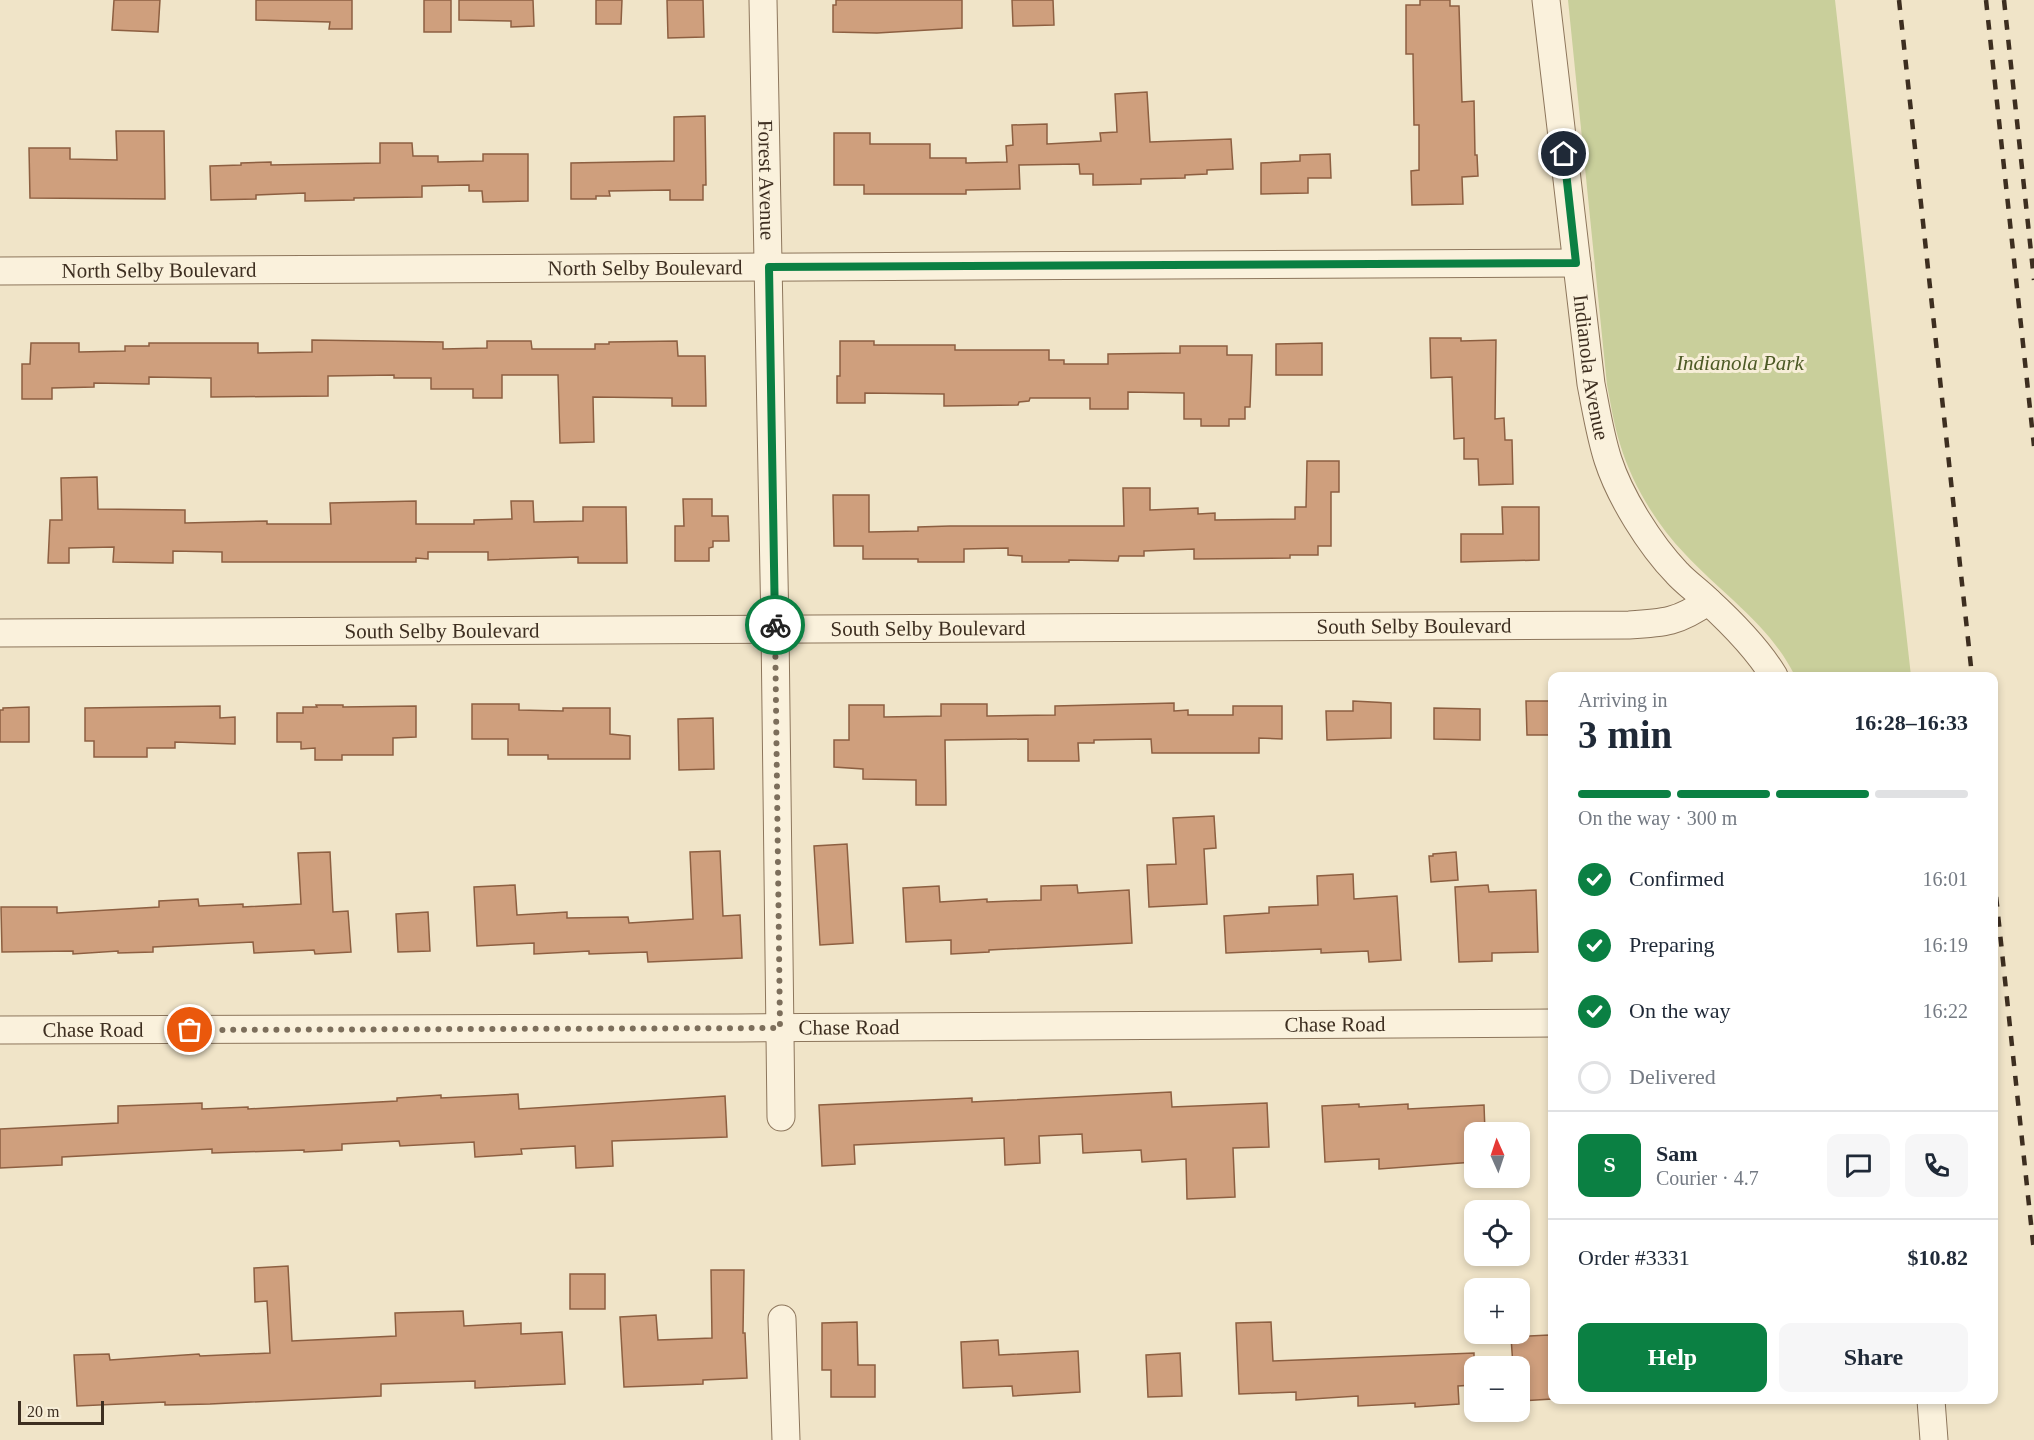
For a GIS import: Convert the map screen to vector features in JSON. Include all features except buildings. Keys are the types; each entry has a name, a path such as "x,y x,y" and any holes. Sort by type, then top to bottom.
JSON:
{"street":[{"name":"Forest Avenue","path":"762,0 769,267 781,1117"},
{"name":"Indianola Avenue","path":"1546,0 1591,384 1608,462 1627,502 1652,543 1677,573 1740,632 1771,672"},
{"name":"North Selby Boulevard","path":"0,272 1576,263"},
{"name":"South Selby Boulevard","path":"0,633 1629,625 1667,622 1689,614 1708,601"},
{"name":"Chase Road","path":"0,1030 1548,1023"},
{"path":"782,1319 786,1440"},
{"path":"1931,1404 1934,1440"}],"green space":[{"name":"Indianola Park","path":"1568,0 1835,0 1911,672 1793,672 1773,641 1674,542 1655,517 1625,459 1614,422 1607,385"}],"railway":[{"path":"1899,0 1972,672"},
{"path":"1986,0 2034,446"},
{"path":"2004,0 2034,280"},
{"path":"1998,914 2034,1252"}],"way so far":[{"path":"190,1030 780,1028 775,625"}],"route":[{"path":"775,625 769,267 1576,263 1564,154"}]}
